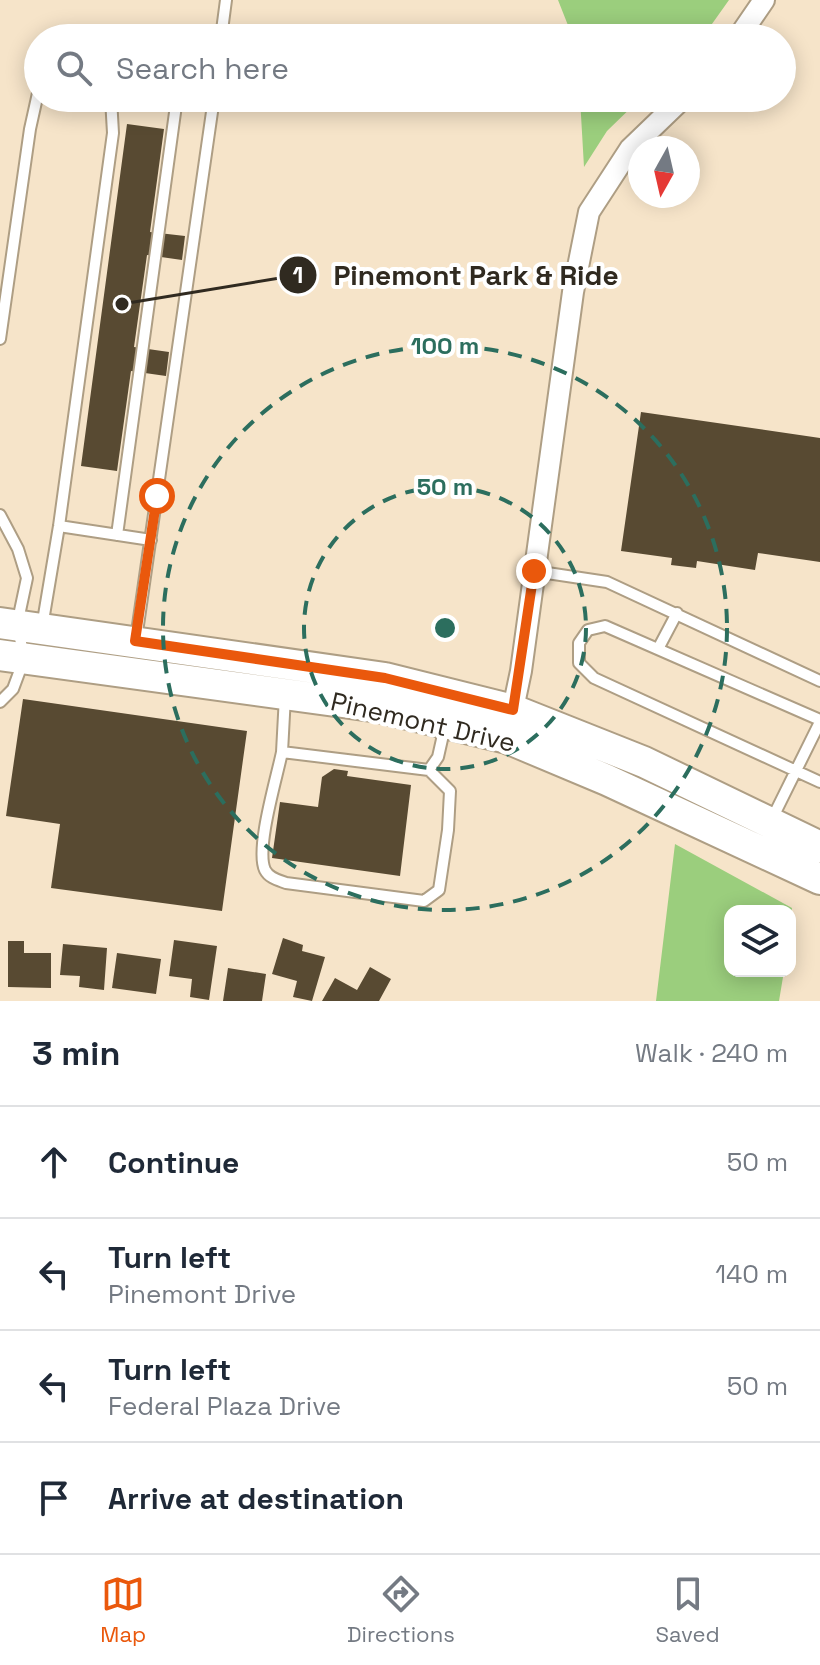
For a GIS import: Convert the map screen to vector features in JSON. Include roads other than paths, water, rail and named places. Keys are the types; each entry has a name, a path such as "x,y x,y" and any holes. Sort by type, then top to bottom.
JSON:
{"main road":[{"name":"Pinemont Drive","path":"20,625 385,678 510,724 644,762 820,847"},
{"name":"Pinemont Drive","path":"12,656 379,707 445,723 510,724 676,810 820,879"}],"street":[{"path":"748,24 764,0"},
{"path":"510,724 573,292 589,212 630,149 668,112"}],"lane":[{"path":"223,24 226,0"},
{"path":"0,339 34,112"},
{"path":"12,656 20,625 59,526 113,133 113,112"},
{"path":"117,535 175,112"},
{"path":"135,641 212,112"},
{"path":"0,515 18,549 27,578 12,656 13,689 0,702"},
{"path":"59,526 151,540"},
{"path":"534,571 607,582 820,681"},
{"path":"658,649 677,613"},
{"path":"770,823 796,770 820,721 605,626 588,630 579,643 579,663 594,678 796,770 820,782"},
{"path":"282,752 429,770 450,791 439,890 424,901 286,883 269,876 264,868 262,847 282,752 285,694"},
{"path":"429,770 438,757 445,723"}],"place":[{"name":"Pinemont Park & Ride","path":"122,304"}]}
